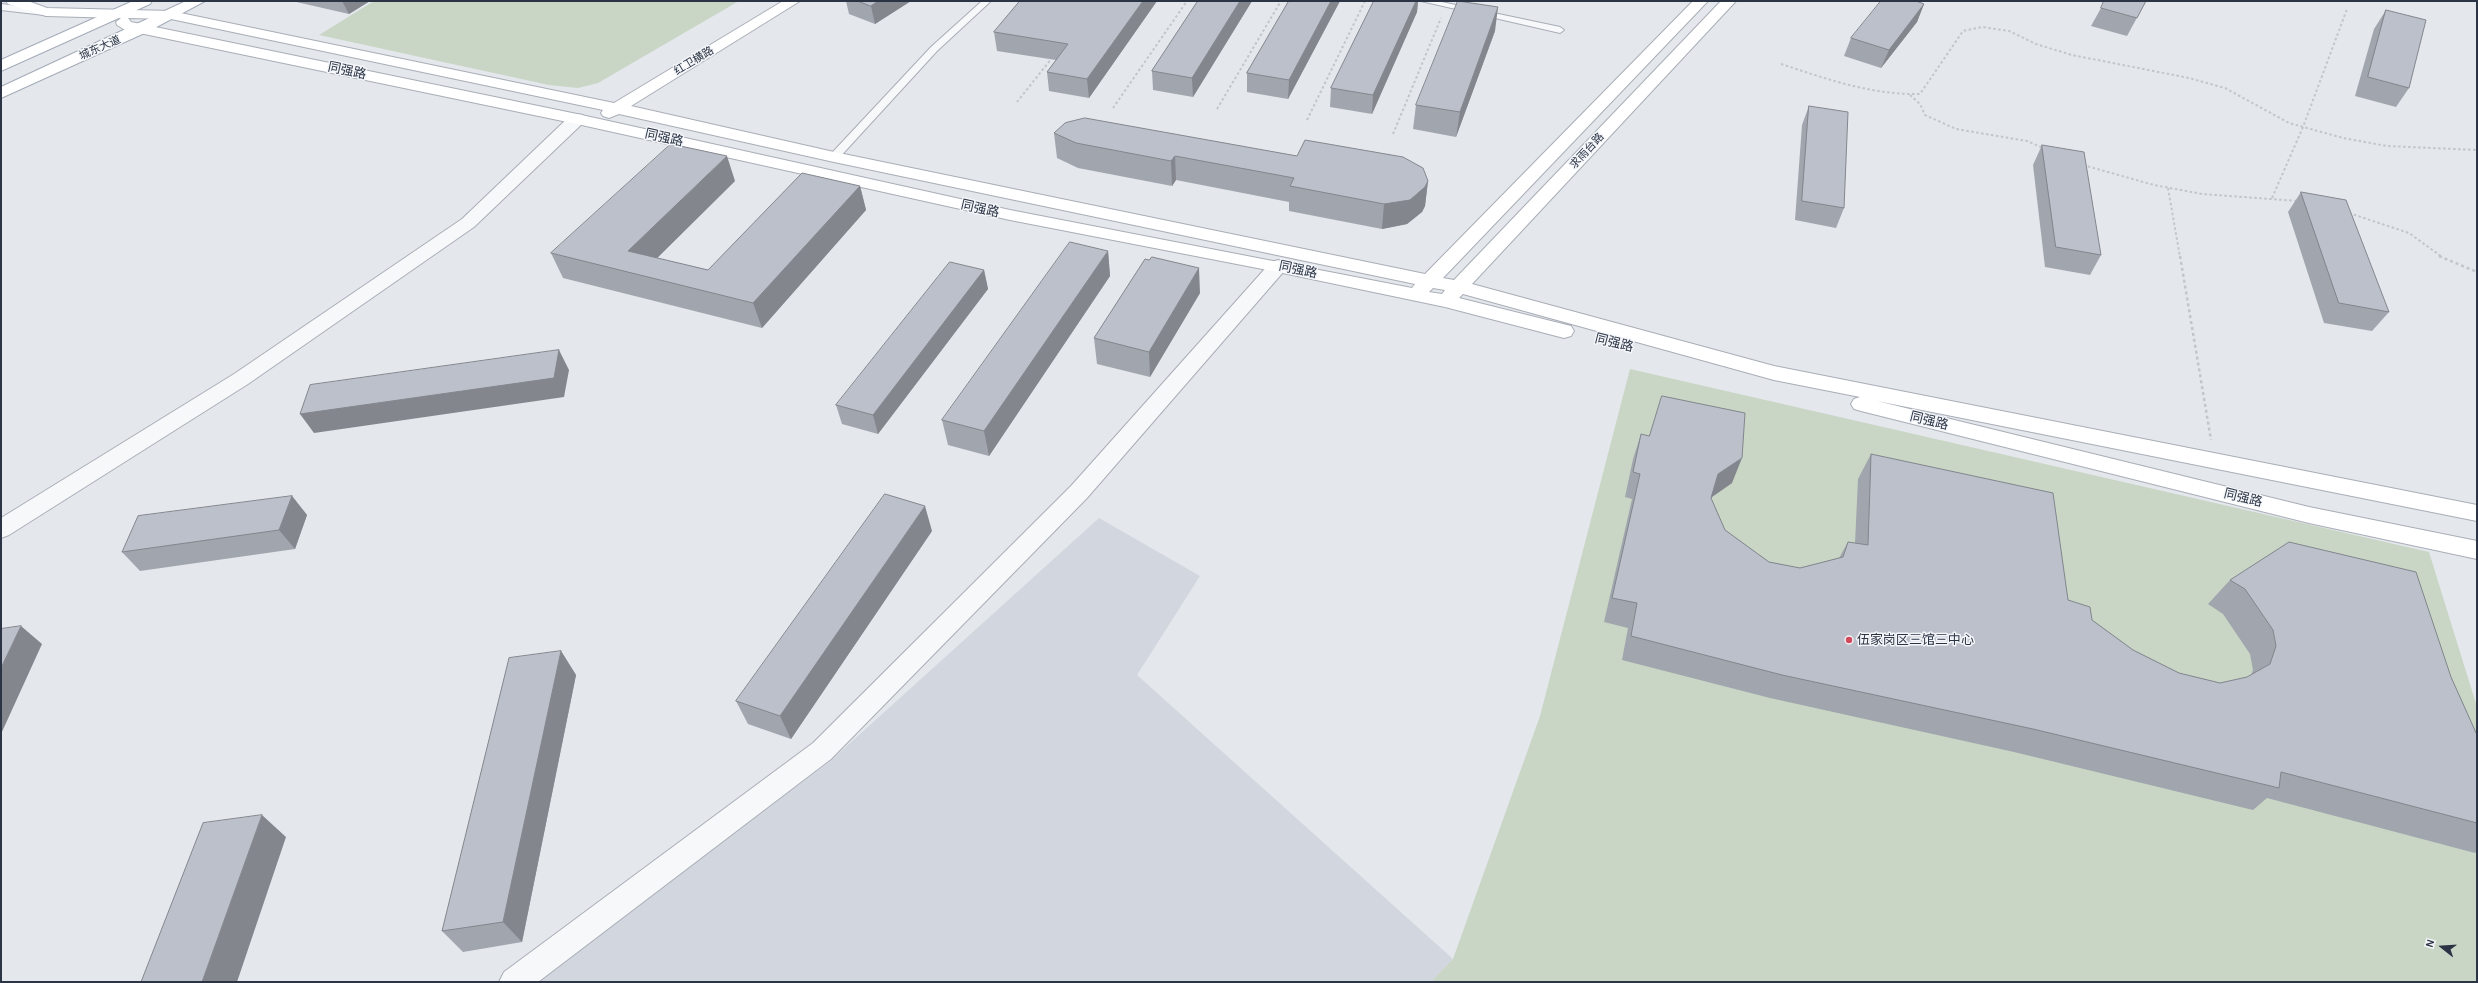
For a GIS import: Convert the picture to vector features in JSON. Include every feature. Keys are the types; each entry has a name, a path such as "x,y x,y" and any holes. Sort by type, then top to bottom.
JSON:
{"main road":[{"path":"13,1 46,12 119,14"},
{"name":"同强路","path":"91,1 119,14 171,15 1010,215 1278,266 1445,302 2309,515 2477,550"},
{"name":"城东大道","path":"1,66 145,1"},
{"name":"城东大道","path":"1,93 144,28 198,1"},
{"name":"红卫横路","path":"590,115 771,1"},
{"name":"红卫横路","path":"616,108 793,1"},
{"name":"求雨台路","path":"1415,296 1428,280 1701,1"},
{"name":"求雨台路","path":"1445,302 1729,1"},
{"name":"同强路","path":"119,14 125,25 590,115 616,108 834,157 1459,287 1774,373 2214,459 2477,513"}],"street":[{"path":"1,529 240,379 468,223 590,115"},
{"path":"514,982 822,751 1078,492 1278,266"}],"lane":[{"path":"834,157 934,49 987,1"},
{"path":"1425,1 1560,30"},
{"path":"1,7 46,12"}],"path":[{"path":"1112,108 1187,1"},
{"path":"1216,109 1281,1"},
{"path":"1307,120 1365,1"},
{"path":"1393,134 1447,5"},
{"path":"2272,198 2303,127 2347,9"},
{"path":"1781,64 1874,91 1900,95 1920,94 1963,30 1982,27 2009,31 2036,44 2072,54 2157,74 2189,78 2225,88 2289,123 2343,138 2387,146 2477,150"},
{"path":"1017,102 1056,54"},
{"path":"1910,94 1920,104 1925,115 1956,128 2027,141 2048,151"},
{"path":"2078,163 2168,188 2202,194 2272,198 2305,202"},
{"path":"2168,188 2214,459"},
{"path":"2346,212 2409,233 2439,256 2477,272"}],"shaded area":[{"path":"1099,518 1200,576 1137,675 1453,959 1431,982 534,982 828,763"}],"green space":[{"path":"374,1 739,1 598,83 578,88 549,85 319,35"},
{"name":"伍家岗区三馆三中心","path":"1630,369 2429,552 2477,707 2477,982 1431,982 1453,959 1540,716"}],"building":[{"path":"858,1 878,1 871,6"},
{"path":"1020,1 1143,1 1087,79 1047,72 1068,44 994,32"},
{"path":"1198,1 1240,1 1192,78 1152,71"},
{"path":"1289,1 1331,1 1289,80 1247,73"},
{"path":"1374,1 1416,1 1373,95 1331,88"},
{"path":"1458,1 1498,7 1460,112 1416,105"},
{"path":"1881,1 1916,1 1924,4 1889,50 1851,38"},
{"path":"2104,1 2146,1 2137,18 2101,8"},
{"path":"2386,10 2426,20 2409,88 2368,77"},
{"path":"1809,106 1848,112 1844,208 1802,201"},
{"path":"1085,118 1297,156 1305,140 1403,157 1423,168 1428,181 1425,187 1410,200 1384,204 1290,186 1294,178 1175,156 1171,161 1076,143 1054,133 1065,123"},
{"path":"671,144 727,156 628,251 708,270 802,173 860,186 753,303 551,253"},
{"path":"2042,145 2084,152 2101,255 2056,247"},
{"path":"2301,192 2346,200 2389,312 2339,303"},
{"path":"1070,242 1108,251 984,431 942,420"},
{"path":"1152,257 1199,268 1149,352 1094,338 1145,259 1149,260"},
{"path":"950,262 984,270 873,415 836,405"},
{"path":"559,350 554,378 300,414 310,385"},
{"name":"伍家岗区三馆三中心","path":"1662,396 1745,413 1742,458 1718,474 1711,498 1725,530 1769,562 1800,568 1843,557 1848,542 1868,545 1871,454 2053,493 2068,600 2090,607 2092,620 2133,650 2179,673 2220,683 2247,677 2270,664 2276,646 2273,630 2245,589 2230,580 2289,542 2416,572 2451,677 2477,735 2477,823 2281,772 2279,788 2033,729 1782,675 1631,636 1637,603 1612,598 1640,474 1633,472 1641,434 1649,436"},
{"path":"885,494 925,506 780,716 736,701"},
{"path":"292,496 279,530 122,552 138,516"},
{"path":"21,626 1,668 1,629"},
{"path":"561,651 503,922 442,931 509,658"},
{"path":"262,815 202,982 141,982 203,823"}],"place":[{"name":"伍家岗区三馆三中心","path":"1849,640"}]}
